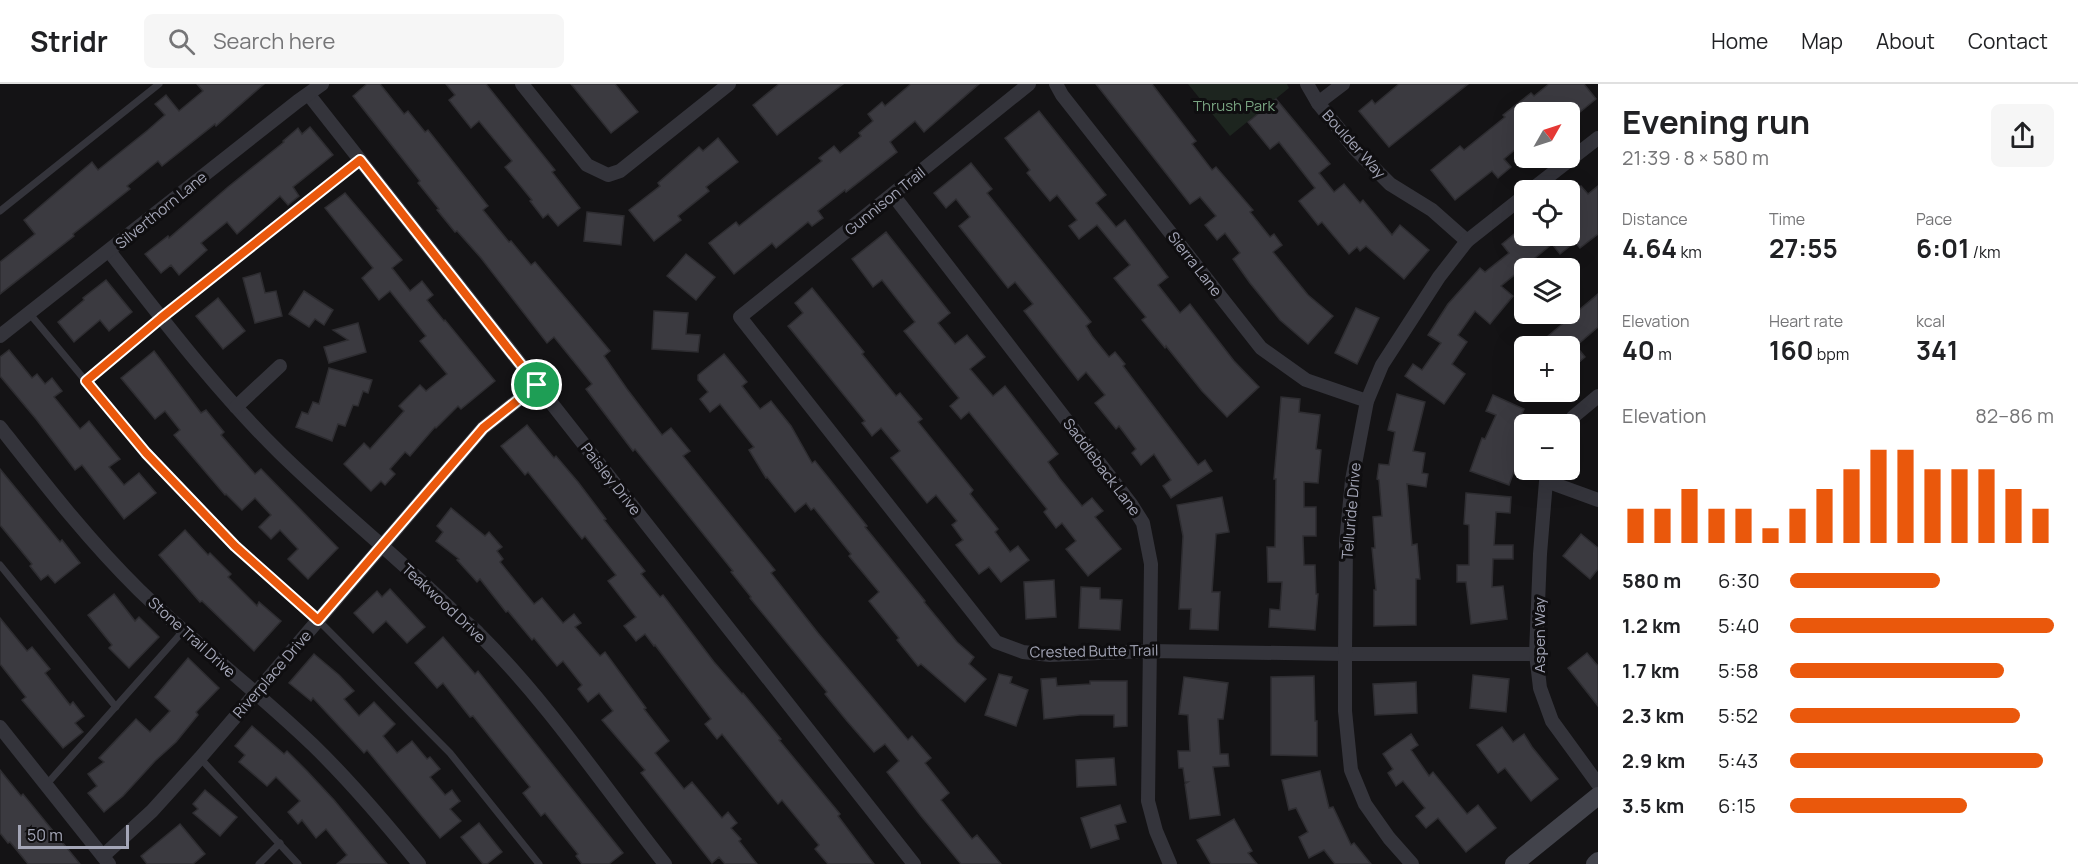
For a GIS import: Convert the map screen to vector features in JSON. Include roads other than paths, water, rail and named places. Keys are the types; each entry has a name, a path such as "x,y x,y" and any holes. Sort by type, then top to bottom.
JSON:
{"main road":[{"path":"1514,864 1598,796"}],"street":[{"name":"Silverthorn Lane","path":"0,336 322,84"},
{"path":"522,84 587,165 608,175 620,171 729,84"},
{"name":"Gunnison Trail","path":"740,317 1029,84"},
{"name":"Sierra Lane","path":"1056,84 1062,95 1261,348 1306,380 1367,401"},
{"name":"Boulder Way","path":"1307,84 1318,103 1356,150 1390,184 1432,210 1467,241"},
{"path":"1318,103 1342,84"},
{"name":"Paisley Drive","path":"309,95 914,864"},
{"path":"1544,180 1598,138"},
{"name":"Saddleback Lane","path":"893,195 1131,504 1143,523 1151,564 1148,801 1156,831 1170,864"},
{"name":"Telluride Drive","path":"1412,864 1389,838 1365,804 1350,770 1345,711 1345,654 1346,543 1352,480 1367,401 1382,365 1439,277 1467,241 1514,204"},
{"name":"Teakwood Drive","path":"109,251 192,357 236,407 333,504 437,593 479,634 585,756 665,864"},
{"name":"Crested Butte Trail","path":"740,317 996,642 1023,652 1050,655 1149,651 1536,654"},
{"path":"236,407 280,366"},
{"name":"Riverplace Drive","path":"102,861 200,758 483,428 537,385"},
{"path":"1577,414 1598,396"},
{"name":"Stone Trail Drive","path":"0,427 104,554 184,630 313,745 367,800 419,864"},
{"name":"Aspen Way","path":"1548,480 1536,654 1540,688 1552,721 1598,784"},
{"path":"1558,480 1598,501"},
{"path":"0,727 102,861"}],"lane":[{"path":"0,211 159,84"},
{"path":"86,381 161,318 360,160"},
{"path":"29,313 146,453 235,546 318,620 450,753 539,864"},
{"path":"0,565 116,706"},
{"path":"46,785 184,630"},
{"path":"200,758 298,864"},
{"path":"260,864 280,843"}],"park label":[{"name":"Thrush Park","path":"1234,105"}]}
